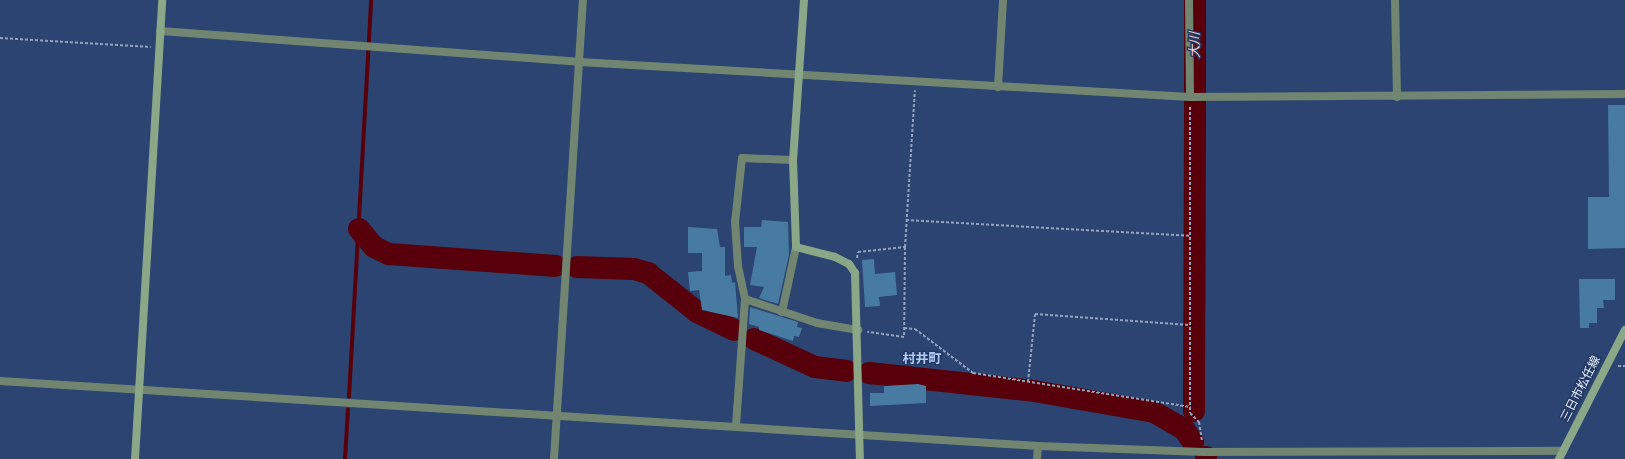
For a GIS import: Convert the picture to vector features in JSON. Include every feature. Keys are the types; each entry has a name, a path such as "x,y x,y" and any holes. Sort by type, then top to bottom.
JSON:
{"street":[{"path":"135,459 162,0"},
{"path":"554,459 583,0"},
{"path":"782,312 796,247 793,160 804,0"},
{"path":"998,87 1003,0"},
{"path":"1189,0 1190,98"},
{"path":"1395,0 1397,97"},
{"path":"160,31 579,62 800,73 998,87 1190,98 1625,94"},
{"path":"736,425 745,299 738,266 735,222 742,158 793,160"},
{"path":"796,247 835,257 849,264 855,273 858,330 858,432 860,459"},
{"path":"745,299 816,323 858,330"},
{"name":"三日市松任線","path":"1559,459 1625,330"},
{"path":"0,380 557,416 858,432 1038,446 1204,452 1563,451"},
{"path":"1037,459 1038,446"}],"path":[{"path":"0,38 159,48"},
{"path":"858,330 904,337 906,220 916,81"},
{"path":"1190,98 1190,407 1199,422 1204,452"},
{"path":"906,220 1190,236"},
{"path":"855,273 858,252 905,247"},
{"path":"1028,382 1035,314 1190,325"},
{"path":"904,328 915,329 973,374 1190,407"}],"building":[{"path":"1608,105 1625,105 1625,248 1588,249 1588,197 1609,197"},
{"path":"762,220 788,222 789,255 778,304 759,298 764,287 750,285 757,247 744,247 744,227 761,227"},
{"path":"688,227 717,229 720,247 725,247 725,276 731,275 732,283 735,282 738,318 702,310 699,290 690,291 688,272 702,271 702,253 688,253"},
{"path":"874,259 875,274 895,272 897,295 879,297 880,306 865,307 862,260"},
{"path":"1579,279 1615,279 1615,300 1603,300 1604,308 1597,308 1597,323 1589,323 1589,328 1580,328"},
{"path":"750,307 798,322 797,327 802,328 799,337 794,336 793,341 759,330 759,327 749,324"},
{"path":"918,384 926,386 926,403 870,406 870,393 884,393 884,386"}],"waterway":[{"path":"349,397 371,0"},
{"name":"大川","path":"1195,0 1195,91"},
{"path":"1194,411 1195,103"},
{"path":"359,229 374,247 389,254 556,266"},
{"path":"577,267 634,269 648,273 697,312 734,330"},
{"path":"754,339 815,367 847,371"},
{"path":"869,373 1034,391 1154,412 1184,429 1193,442"},
{"path":"345,459 348,410"}],"district":[{"name":"村井町","path":"922,359"}]}
